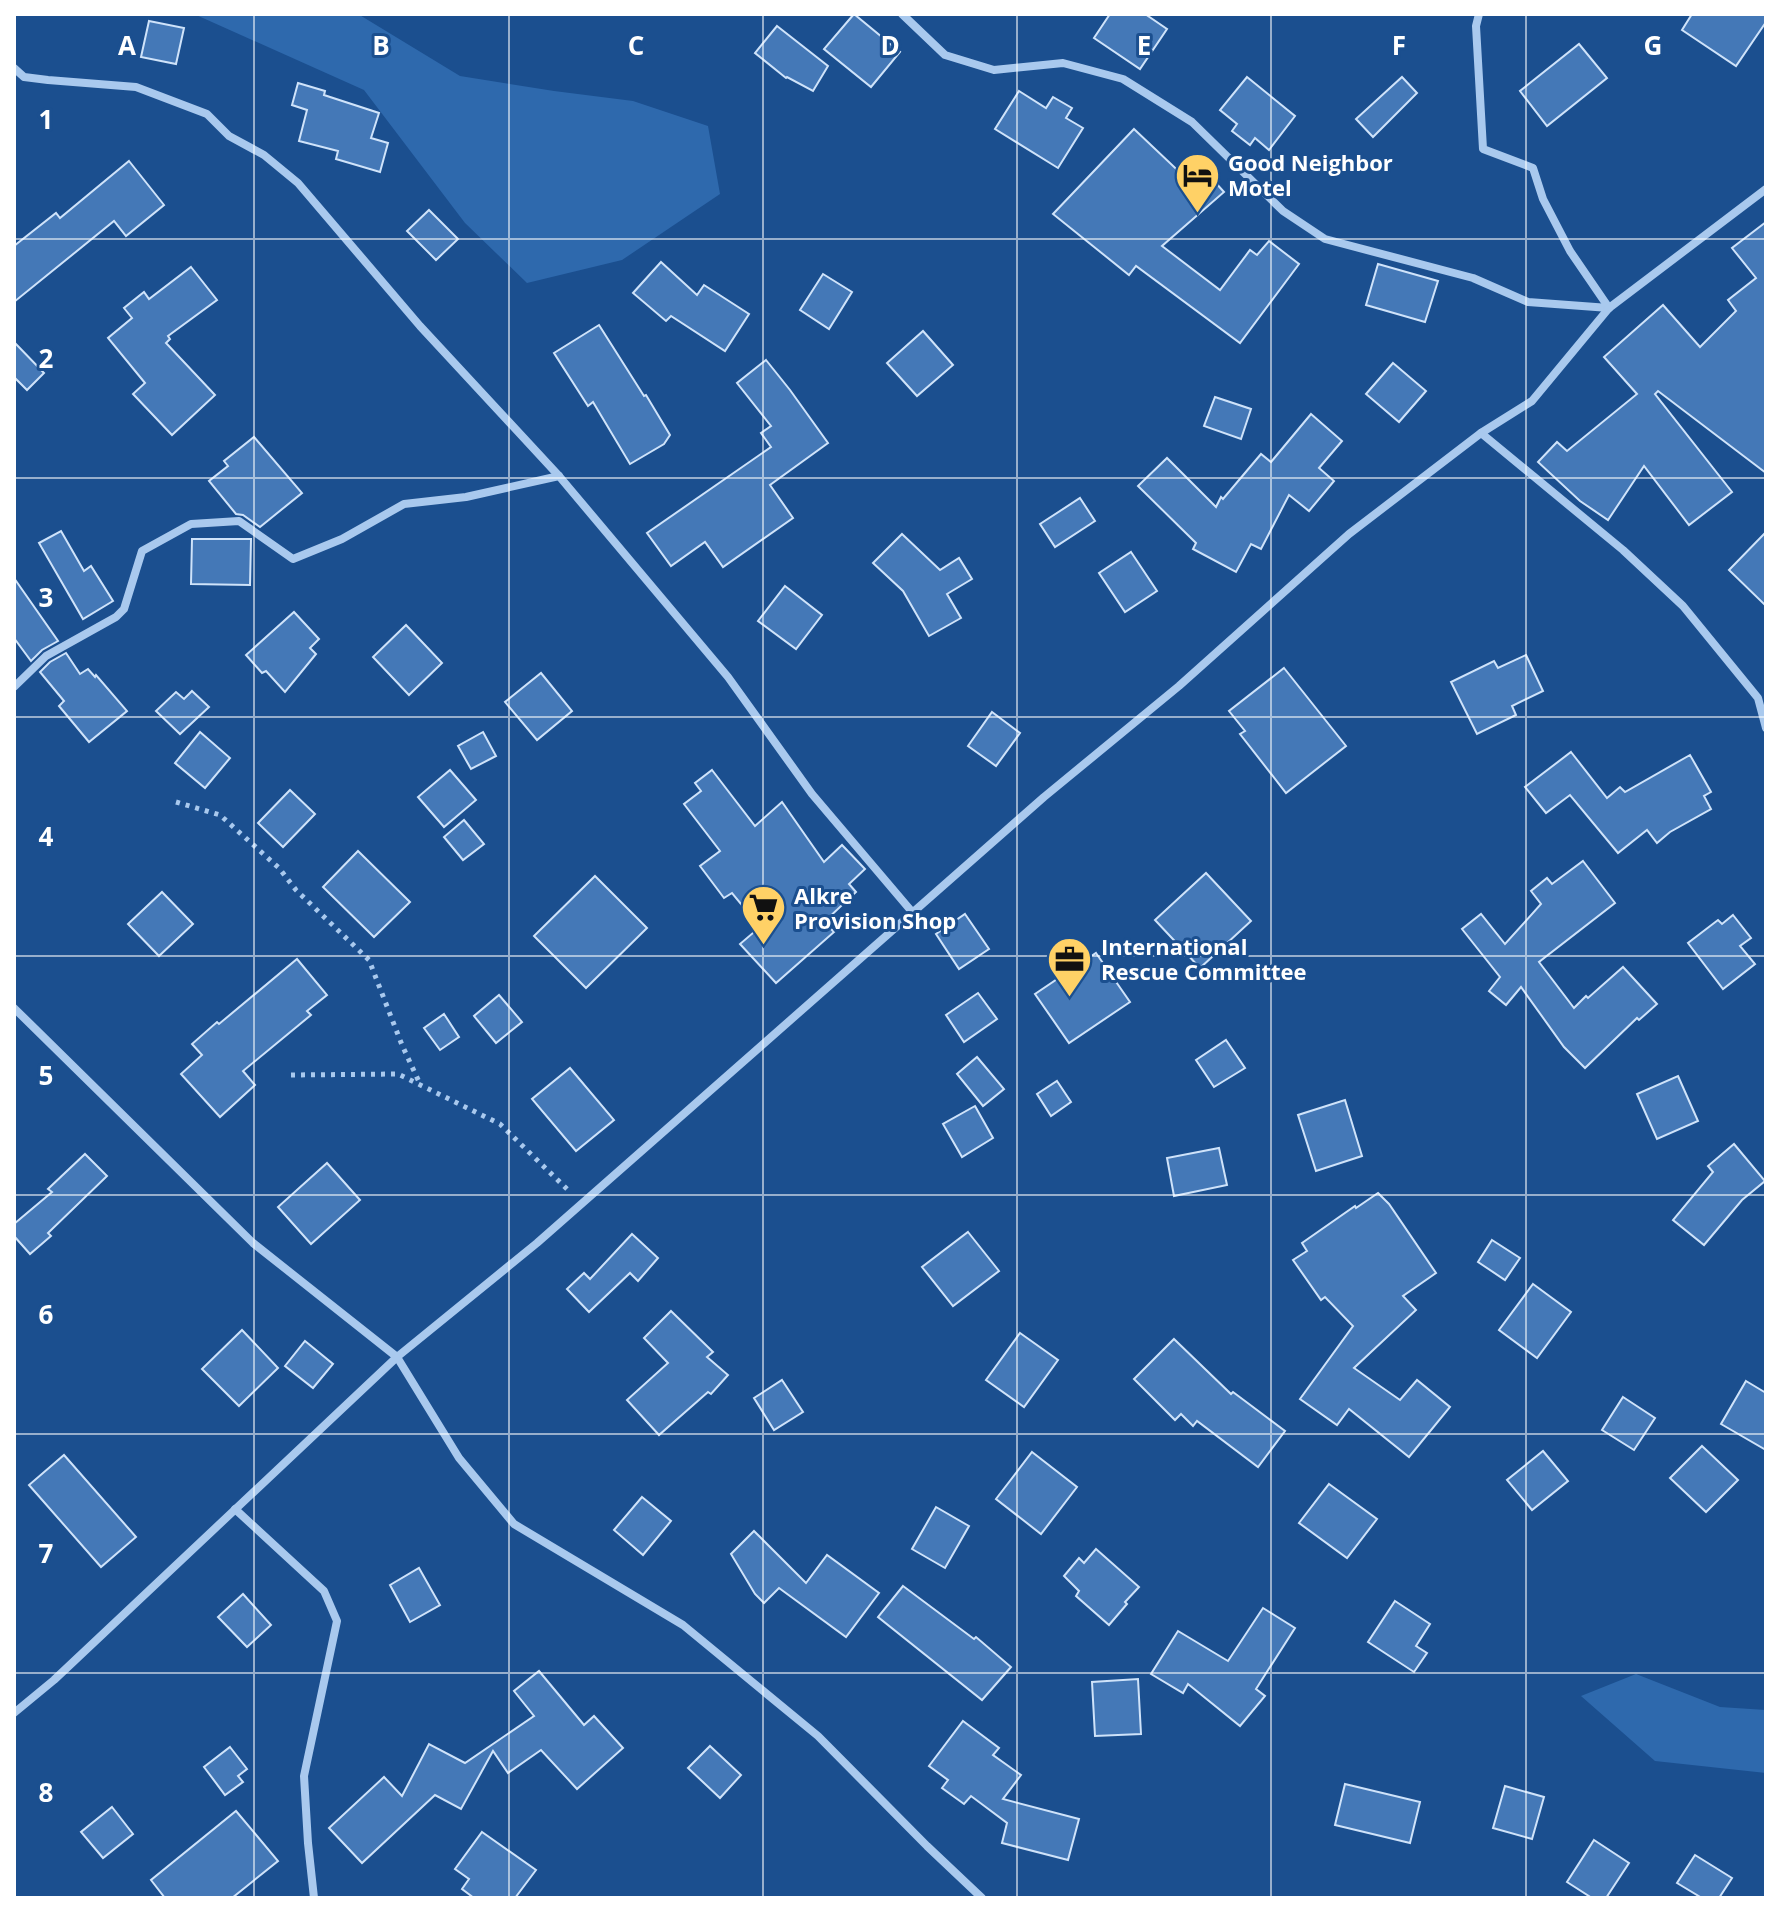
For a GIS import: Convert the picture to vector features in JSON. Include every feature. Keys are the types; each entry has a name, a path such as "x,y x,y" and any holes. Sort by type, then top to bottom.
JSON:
{"street":[{"path":"902,14 945,55 994,70 1063,63 1123,79 1192,122 1283,211 1325,239 1473,278 1528,302 1609,308"},
{"path":"1479,14 1476,26 1483,149 1533,168 1543,199 1570,251 1609,308"},
{"path":"14,68 24,77 136,87 207,114 229,136 264,155 298,183 420,326 559,476 728,677 812,794 913,913"},
{"path":"14,1713 54,1680 397,1357 537,1243 1044,797 1179,686 1349,534 1481,433 1532,401 1609,308 1766,189"},
{"path":"1481,433 1623,550 1683,606 1758,698 1766,728"},
{"path":"14,687 46,656 116,617 124,609 142,551 191,524 239,521 293,559 342,539 404,504 466,497 559,476"},
{"path":"14,1008 253,1243 397,1357 459,1458 514,1524 683,1625 818,1736 982,1898"},
{"path":"235,1509 324,1591 337,1621 304,1776 314,1898"}],"path":[{"path":"176,802 220,815 279,868 296,890 369,960 420,1084"},
{"path":"291,1075 398,1074 500,1124 582,1203"}],"shaded area":[{"path":"194,14 358,14 460,76 633,101 708,126 720,194 622,260 527,283 465,223 364,90"},
{"path":"1636,1674 1720,1707 1766,1710 1766,1773 1655,1761 1581,1696"}],"building":[{"path":"854,14 900,52 871,87 824,49"},
{"path":"1110,14 1145,14 1167,29 1140,69 1094,38"},
{"path":"1692,14 1766,14 1766,22 1736,66 1682,30"},
{"path":"149,21 184,28 176,64 141,57"},
{"path":"777,26 828,66 813,91 786,78 755,53"},
{"path":"1579,44 1607,78 1547,126 1520,91"},
{"path":"1247,77 1295,116 1269,150 1255,138 1250,145 1232,131 1237,124 1220,110"},
{"path":"1402,77 1417,93 1373,137 1356,119"},
{"path":"298,83 379,113 371,138 388,143 380,172 336,159 338,151 299,141 307,110 292,105"},
{"path":"1019,91 1046,108 1053,97 1072,108 1066,118 1083,128 1058,168 995,129"},
{"path":"1134,129 1191,183 1205,171 1224,192 1162,246 1220,290 1250,250 1257,255 1269,241 1299,264 1240,343 1136,266 1129,275 1053,214"},
{"path":"129,161 164,205 126,236 114,221 14,302 14,246 56,213 60,218"},
{"path":"429,210 458,239 436,260 407,231"},
{"path":"1766,222 1766,473 1658,391 1655,394 1732,492 1689,525 1644,466 1608,520 1580,501 1538,462 1557,442 1567,451 1637,394 1604,357 1663,305 1700,347 1736,311 1728,300 1756,278 1732,248"},
{"path":"661,262 697,295 704,285 749,314 725,351 671,316 666,321 633,293"},
{"path":"1378,264 1438,281 1425,322 1366,305"},
{"path":"191,267 217,300 168,336 170,339 166,343 215,395 172,435 133,394 145,383 108,338 132,318 124,308 144,292 149,299"},
{"path":"823,274 852,292 829,329 800,310"},
{"path":"599,325 670,435 664,444 630,464 593,402 588,406 554,353"},
{"path":"923,331 953,365 917,396 887,363"},
{"path":"14,342 44,373 27,390 14,377"},
{"path":"766,360 828,443 770,485 793,518 723,567 705,542 671,566 647,533 771,447 761,433 771,426 737,383"},
{"path":"1393,363 1426,391 1399,422 1366,394"},
{"path":"1215,397 1251,409 1241,439 1204,426"},
{"path":"1311,414 1342,441 1319,468 1334,481 1309,511 1289,495 1261,549 1251,544 1236,572 1193,549 1196,543 1138,486 1167,458 1216,507 1221,497 1223,499 1261,454 1271,462"},
{"path":"254,437 302,493 260,527 243,515 236,514 209,481 228,466 224,461"},
{"path":"1080,498 1095,521 1055,547 1040,524"},
{"path":"61,531 84,571 91,566 113,601 83,619 39,543"},
{"path":"1766,532 1766,606 1729,570"},
{"path":"902,534 940,570 959,558 972,579 947,594 961,618 929,636 903,591 873,563"},
{"path":"192,539 251,539 250,585 191,584"},
{"path":"1131,552 1157,591 1125,612 1099,573"},
{"path":"14,578 58,641 31,661 14,638"},
{"path":"785,586 822,615 796,649 758,621"},
{"path":"294,612 319,639 310,648 316,654 285,692 246,655"},
{"path":"406,625 442,663 409,695 373,657"},
{"path":"66,653 80,674 88,669 96,675 127,711 89,742 59,706 64,701 40,672"},
{"path":"1526,655 1543,691 1512,706 1516,715 1477,734 1451,682 1494,661 1498,668"},
{"path":"1284,668 1346,746 1286,793 1240,734 1245,731 1229,711"},
{"path":"541,673 572,711 537,740 505,702"},
{"path":"192,691 209,707 180,734 156,711 176,692 184,699"},
{"path":"992,712 1020,733 996,766 968,746"},
{"path":"200,732 230,758 205,788 175,763"},
{"path":"483,732 496,756 471,769 458,746"},
{"path":"1571,752 1607,798 1620,787 1625,792 1690,755 1711,792 1704,796 1711,809 1657,843 1647,830 1618,853 1570,795 1546,813 1525,787"},
{"path":"450,770 476,800 444,827 418,797"},
{"path":"712,770 755,826 782,802 824,862 842,845 865,869 849,884 856,892 824,922 834,932 776,983 740,944 760,927 732,893 724,898 700,866 720,851 684,804 701,791 695,783"},
{"path":"290,790 315,814 283,847 258,823"},
{"path":"464,820 484,844 463,860 444,837"},
{"path":"358,851 410,902 374,937 323,887"},
{"path":"1583,861 1615,903 1539,962 1574,1008 1623,967 1657,1004 1639,1020 1637,1018 1585,1068 1564,1047 1521,987 1506,1005 1489,991 1500,977 1462,929 1481,914 1505,944 1541,904 1531,891 1547,878 1552,884"},
{"path":"1206,873 1251,921 1200,968 1155,920"},
{"path":"595,876 647,928 586,988 534,936"},
{"path":"162,892 193,924 159,956 128,924"},
{"path":"965,914 989,949 959,969 936,934"},
{"path":"1733,915 1751,938 1740,946 1755,964 1723,989 1688,943 1718,920 1722,924"},
{"path":"1096,953 1130,1002 1069,1043 1035,994"},
{"path":"297,959 327,995 307,1011 311,1015 243,1071 255,1085 220,1117 181,1074 202,1055 192,1044"},
{"path":"978,993 997,1019 964,1042 946,1015"},
{"path":"499,995 522,1022 496,1043 474,1016"},
{"path":"444,1014 459,1037 440,1050 424,1028"},
{"path":"1226,1040 1245,1068 1214,1087 1196,1060"},
{"path":"977,1057 1004,1089 983,1106 957,1074"},
{"path":"570,1068 614,1120 576,1151 532,1099"},
{"path":"1678,1076 1698,1121 1657,1139 1637,1094"},
{"path":"1057,1081 1071,1102 1051,1116 1037,1094"},
{"path":"1345,1100 1362,1156 1316,1171 1298,1115"},
{"path":"975,1106 993,1138 962,1157 943,1124"},
{"path":"1734,1144 1765,1181 1742,1200 1704,1245 1673,1220 1713,1172 1708,1166"},
{"path":"1219,1148 1227,1185 1174,1196 1167,1158"},
{"path":"85,1154 107,1176 30,1254 14,1236 14,1224 52,1192 48,1189"},
{"path":"327,1163 360,1200 311,1244 278,1207"},
{"path":"1378,1193 1389,1204 1436,1273 1403,1296 1416,1310 1354,1368 1400,1400 1417,1380 1450,1407 1409,1457 1349,1409 1337,1425 1300,1399 1353,1326 1325,1297 1321,1300 1293,1260 1307,1251 1302,1243"},
{"path":"968,1232 999,1271 953,1306 922,1267"},
{"path":"632,1234 658,1258 638,1281 630,1273 589,1312 567,1289 584,1273 590,1279"},
{"path":"1492,1240 1520,1258 1505,1280 1478,1262"},
{"path":"1533,1284 1571,1312 1537,1358 1499,1330"},
{"path":"671,1311 713,1352 707,1357 728,1375 711,1394 708,1392 659,1435 627,1400 668,1363 644,1338"},
{"path":"242,1330 278,1368 239,1406 202,1369"},
{"path":"1020,1333 1058,1360 1024,1407 986,1380"},
{"path":"1174,1339 1231,1394 1233,1392 1285,1431 1258,1467 1197,1421 1193,1426 1181,1414 1175,1420 1134,1379"},
{"path":"305,1341 333,1364 313,1388 285,1366"},
{"path":"782,1380 803,1412 774,1430 754,1398"},
{"path":"1746,1381 1766,1393 1766,1450 1721,1424"},
{"path":"1623,1397 1655,1418 1634,1450 1602,1430"},
{"path":"1702,1446 1738,1480 1706,1512 1670,1478"},
{"path":"1543,1451 1568,1481 1532,1510 1507,1480"},
{"path":"1032,1452 1077,1487 1041,1534 996,1499"},
{"path":"64,1455 136,1537 101,1567 29,1485"},
{"path":"1329,1484 1377,1519 1347,1558 1299,1523"},
{"path":"642,1497 671,1521 643,1555 614,1530"},
{"path":"936,1507 969,1526 945,1568 912,1549"},
{"path":"754,1531 806,1583 827,1555 879,1593 846,1637 779,1588 764,1603 755,1594 731,1554"},
{"path":"1096,1549 1139,1587 1109,1625 1076,1596 1079,1591 1064,1576 1079,1558 1084,1563"},
{"path":"419,1568 440,1605 410,1622 390,1585"},
{"path":"903,1586 974,1639 976,1637 1011,1667 982,1700 878,1617"},
{"path":"243,1594 271,1625 247,1647 218,1617"},
{"path":"1395,1601 1430,1624 1416,1646 1427,1653 1414,1672 1368,1642"},
{"path":"1263,1608 1295,1628 1256,1689 1265,1696 1240,1726 1188,1684 1183,1693 1151,1674 1178,1631 1228,1661"},
{"path":"539,1671 584,1725 594,1716 623,1748 577,1789 541,1750 508,1773 493,1751 461,1809 435,1795 362,1863 329,1828 384,1777 402,1796 429,1744 465,1763 534,1716 514,1691"},
{"path":"1138,1679 1141,1734 1095,1736 1092,1682"},
{"path":"963,1721 999,1748 993,1755 1021,1775 1003,1799 1079,1819 1068,1860 1002,1843 1007,1823 971,1796 964,1804 942,1788 948,1780 929,1766"},
{"path":"710,1746 741,1775 720,1798 688,1768"},
{"path":"230,1747 247,1769 238,1776 243,1782 225,1795 204,1767"},
{"path":"1345,1784 1420,1802 1410,1843 1335,1825"},
{"path":"1505,1786 1544,1797 1532,1839 1493,1828"},
{"path":"112,1807 133,1834 103,1858 81,1832"},
{"path":"236,1811 278,1861 232,1898 165,1898 151,1880"},
{"path":"482,1832 536,1870 515,1898 474,1898 462,1889 469,1879 455,1869"},
{"path":"1594,1840 1629,1863 1606,1898 1592,1898 1567,1882"},
{"path":"1695,1855 1732,1878 1719,1898 1702,1898 1677,1883"}],"place":[{"name":"Good Neighbor Motel","path":"1197,214"},
{"name":"Alkre Provision Shop","path":"763,947"},
{"name":"International Rescue Committee","path":"1070,998"}]}
